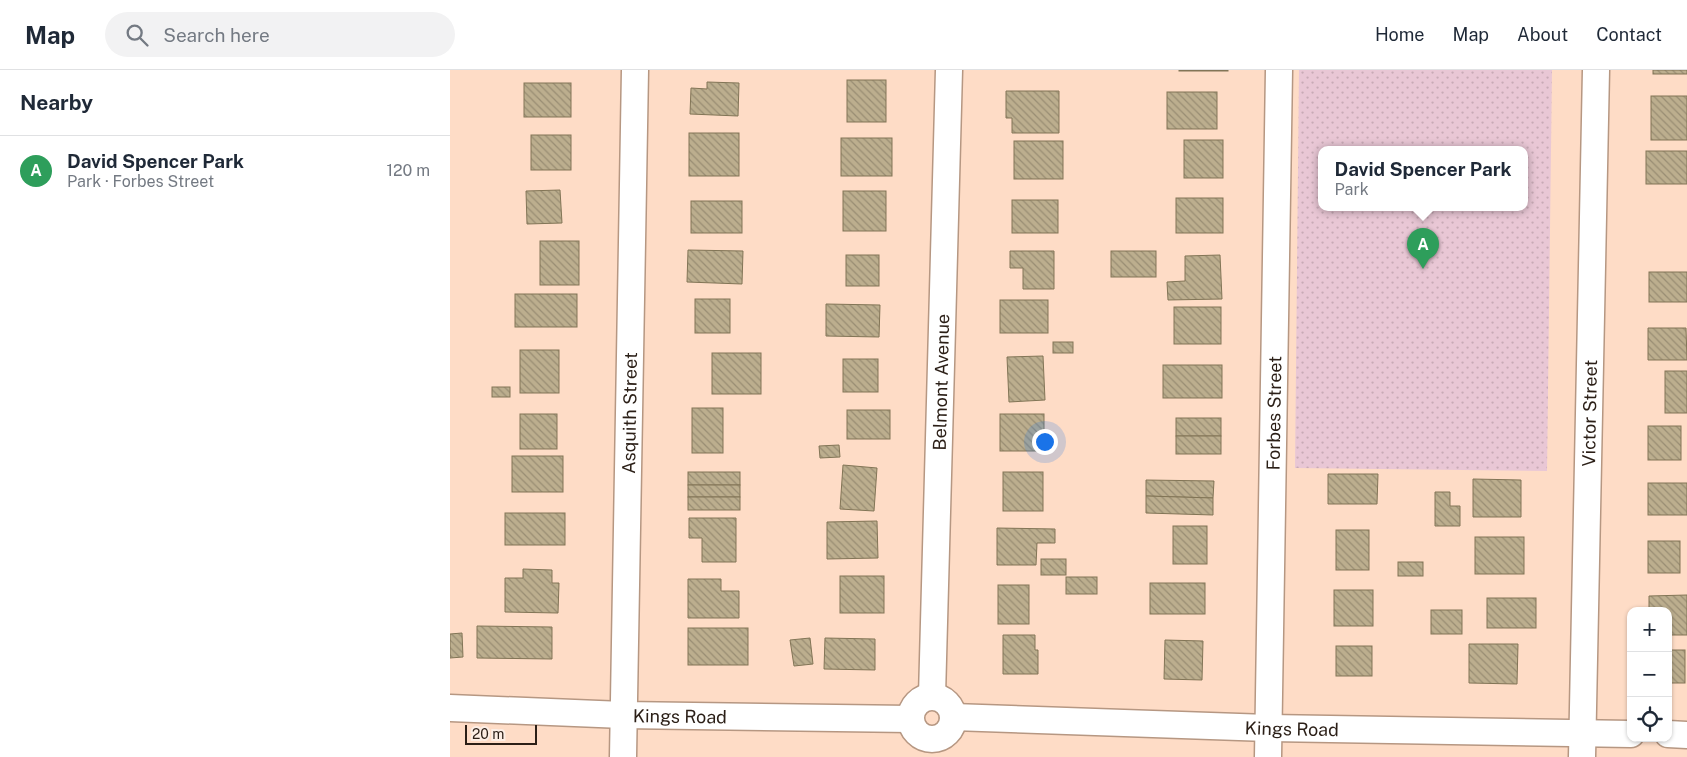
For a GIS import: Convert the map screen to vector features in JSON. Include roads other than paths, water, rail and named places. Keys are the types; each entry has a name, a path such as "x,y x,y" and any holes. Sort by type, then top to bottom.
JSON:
{"street":[{"name":"Asquith Street","path":"623,757 635,70"},
{"name":"Belmont Avenue","path":"932,696 949,70"},
{"name":"Forbes Street","path":"1268,757 1279,70"},
{"name":"Victor Street","path":"1582,746 1596,70"},
{"path":"932,696 947,702 952,709 953,717 952,726 931,748 924,738 912,727 910,719 916,703 932,696"},
{"name":"Kings Road","path":"450,708 624,715 910,719"},
{"name":"Kings Road","path":"953,717 1268,728 1582,746 1627,735"},
{"path":"1672,734 1687,735"}],"place":[{"name":"David Spencer Park","path":"1423,269"}]}
